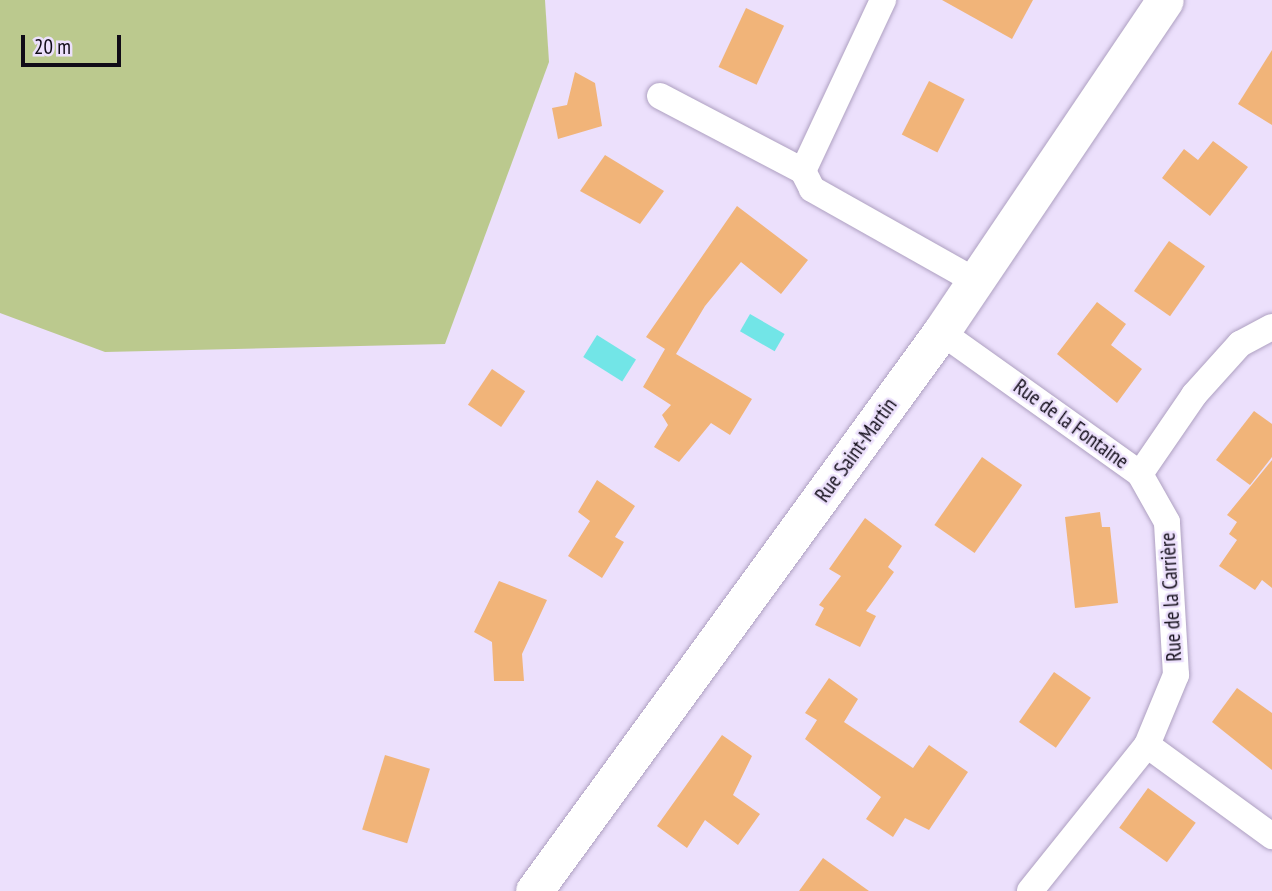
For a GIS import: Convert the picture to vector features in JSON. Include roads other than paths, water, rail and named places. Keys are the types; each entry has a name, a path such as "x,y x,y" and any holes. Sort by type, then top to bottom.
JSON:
{"main road":[{"name":"Rue Saint-Martin","path":"534,891 941,332 1165,0"}],"street":[{"path":"803,171 883,0"},
{"path":"660,96 803,171 811,190 975,281"},
{"name":"Rue de la Fontaine","path":"941,332 1140,474 1194,395 1240,344 1272,327"},
{"name":"Rue de la Carrière","path":"1030,891 1147,745 1175,674 1176,634 1167,522 1140,474"},
{"path":"1147,745 1272,836"}]}
